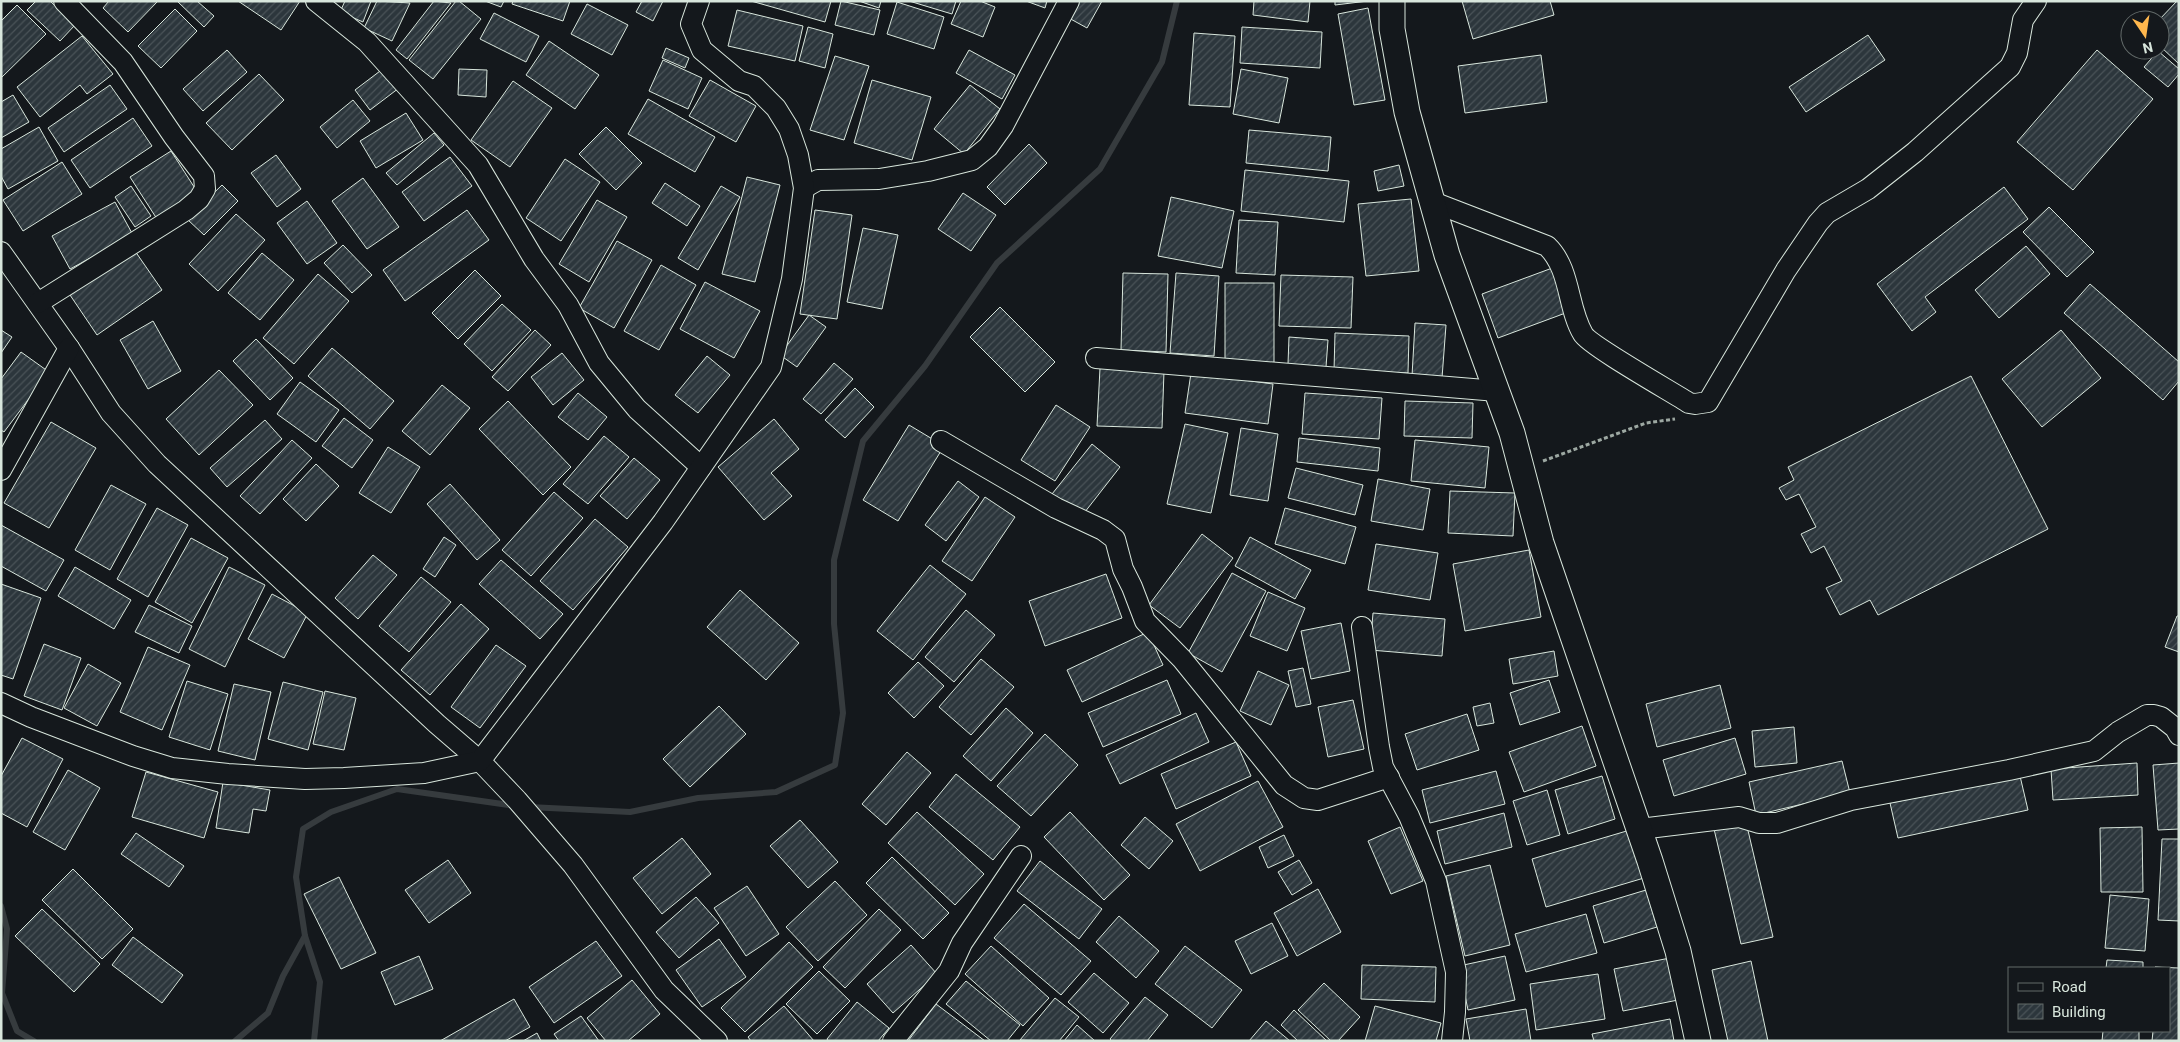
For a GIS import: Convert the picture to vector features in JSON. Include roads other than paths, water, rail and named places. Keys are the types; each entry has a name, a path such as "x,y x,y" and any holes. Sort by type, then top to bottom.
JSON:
{"street":[{"path":"38,303 186,210 199,199 205,189 204,176 174,137 123,62 64,1"},
{"path":"316,1 367,42 478,165 534,259 568,306 599,363 638,408 701,467"},
{"path":"1,703 31,718 133,756 172,768 305,779 424,773 480,761 662,522 771,367 792,279 804,188 798,155 789,129 776,108 754,86 739,81 702,50 691,24 699,1"},
{"path":"804,188 818,180 879,179 928,171 972,160 988,148 1003,126 1069,1"},
{"path":"1392,1 1392,29 1406,112 1447,255 1512,433 1541,544 1640,829 1678,951 1698,1041"},
{"path":"1433,202 1546,246 1555,254 1562,269 1584,336 1689,403 1708,402 1786,270 1818,223 1828,214 1868,189 1915,152 2010,67 2017,53 2023,20 2036,1"},
{"path":"1,252 69,348 111,414 156,464 437,724 480,761 518,800 572,865 664,990 717,1041"},
{"path":"1,470 69,348"},
{"path":"1096,358 1497,391"},
{"path":"941,441 1056,508 1103,530 1115,539 1123,569 1132,586 1145,621 1182,659 1284,785 1304,798 1318,800 1389,777"},
{"path":"1362,626 1379,747 1384,767 1409,816 1436,882 1456,972 1452,1041"},
{"path":"1640,829 1739,817 1759,823 1777,823 1852,800 2009,770 2094,751 2118,732 2147,715 2160,717 2175,728 2179,735"},
{"path":"893,1041 949,971 962,943 1021,856"}],"waterway":[{"path":"529,807 630,812 698,798 776,792 835,765 843,713 834,624 834,560 863,441 925,366 997,263 1100,169 1162,62 1177,1"},
{"path":"314,1041 320,982 305,936 296,877 303,829 331,812 397,789 516,806"},
{"path":"1,906 7,929 2,993 17,1031 34,1041"},
{"path":"235,1041 268,1013 283,976 305,936"}]}
